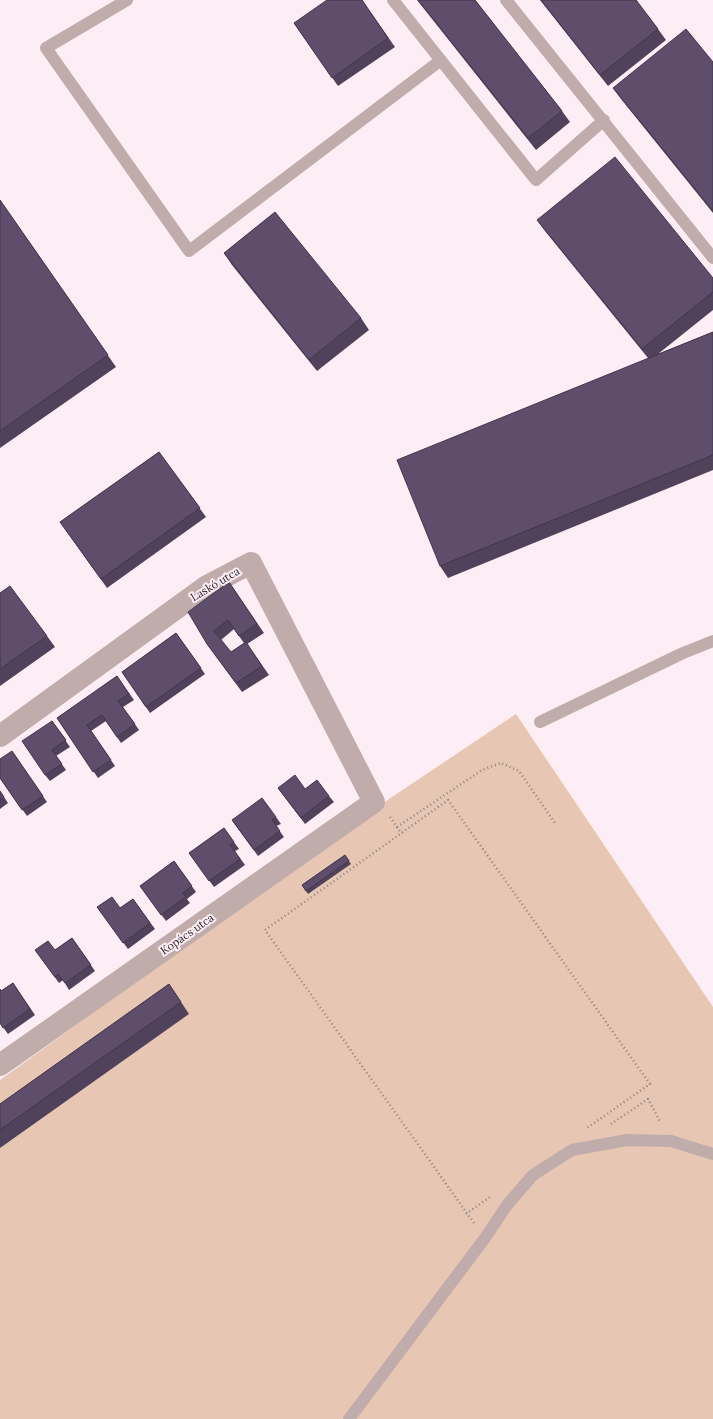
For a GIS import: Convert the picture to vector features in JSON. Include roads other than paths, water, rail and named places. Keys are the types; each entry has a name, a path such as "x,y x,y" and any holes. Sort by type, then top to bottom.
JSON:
{"street":[{"name":"Laskó utca","path":"0,736 207,586 251,563 381,809"},
{"name":"Kopács utca","path":"0,1066 381,809"}],"lane":[{"path":"127,0 46,48 189,251 440,60"},
{"path":"393,0 536,180 604,120"},
{"path":"506,0 604,120 713,258"},
{"path":"540,722 683,653 713,641"},
{"path":"349,1419 485,1238 506,1205 533,1175 572,1150 627,1140 671,1141 713,1154"}]}
